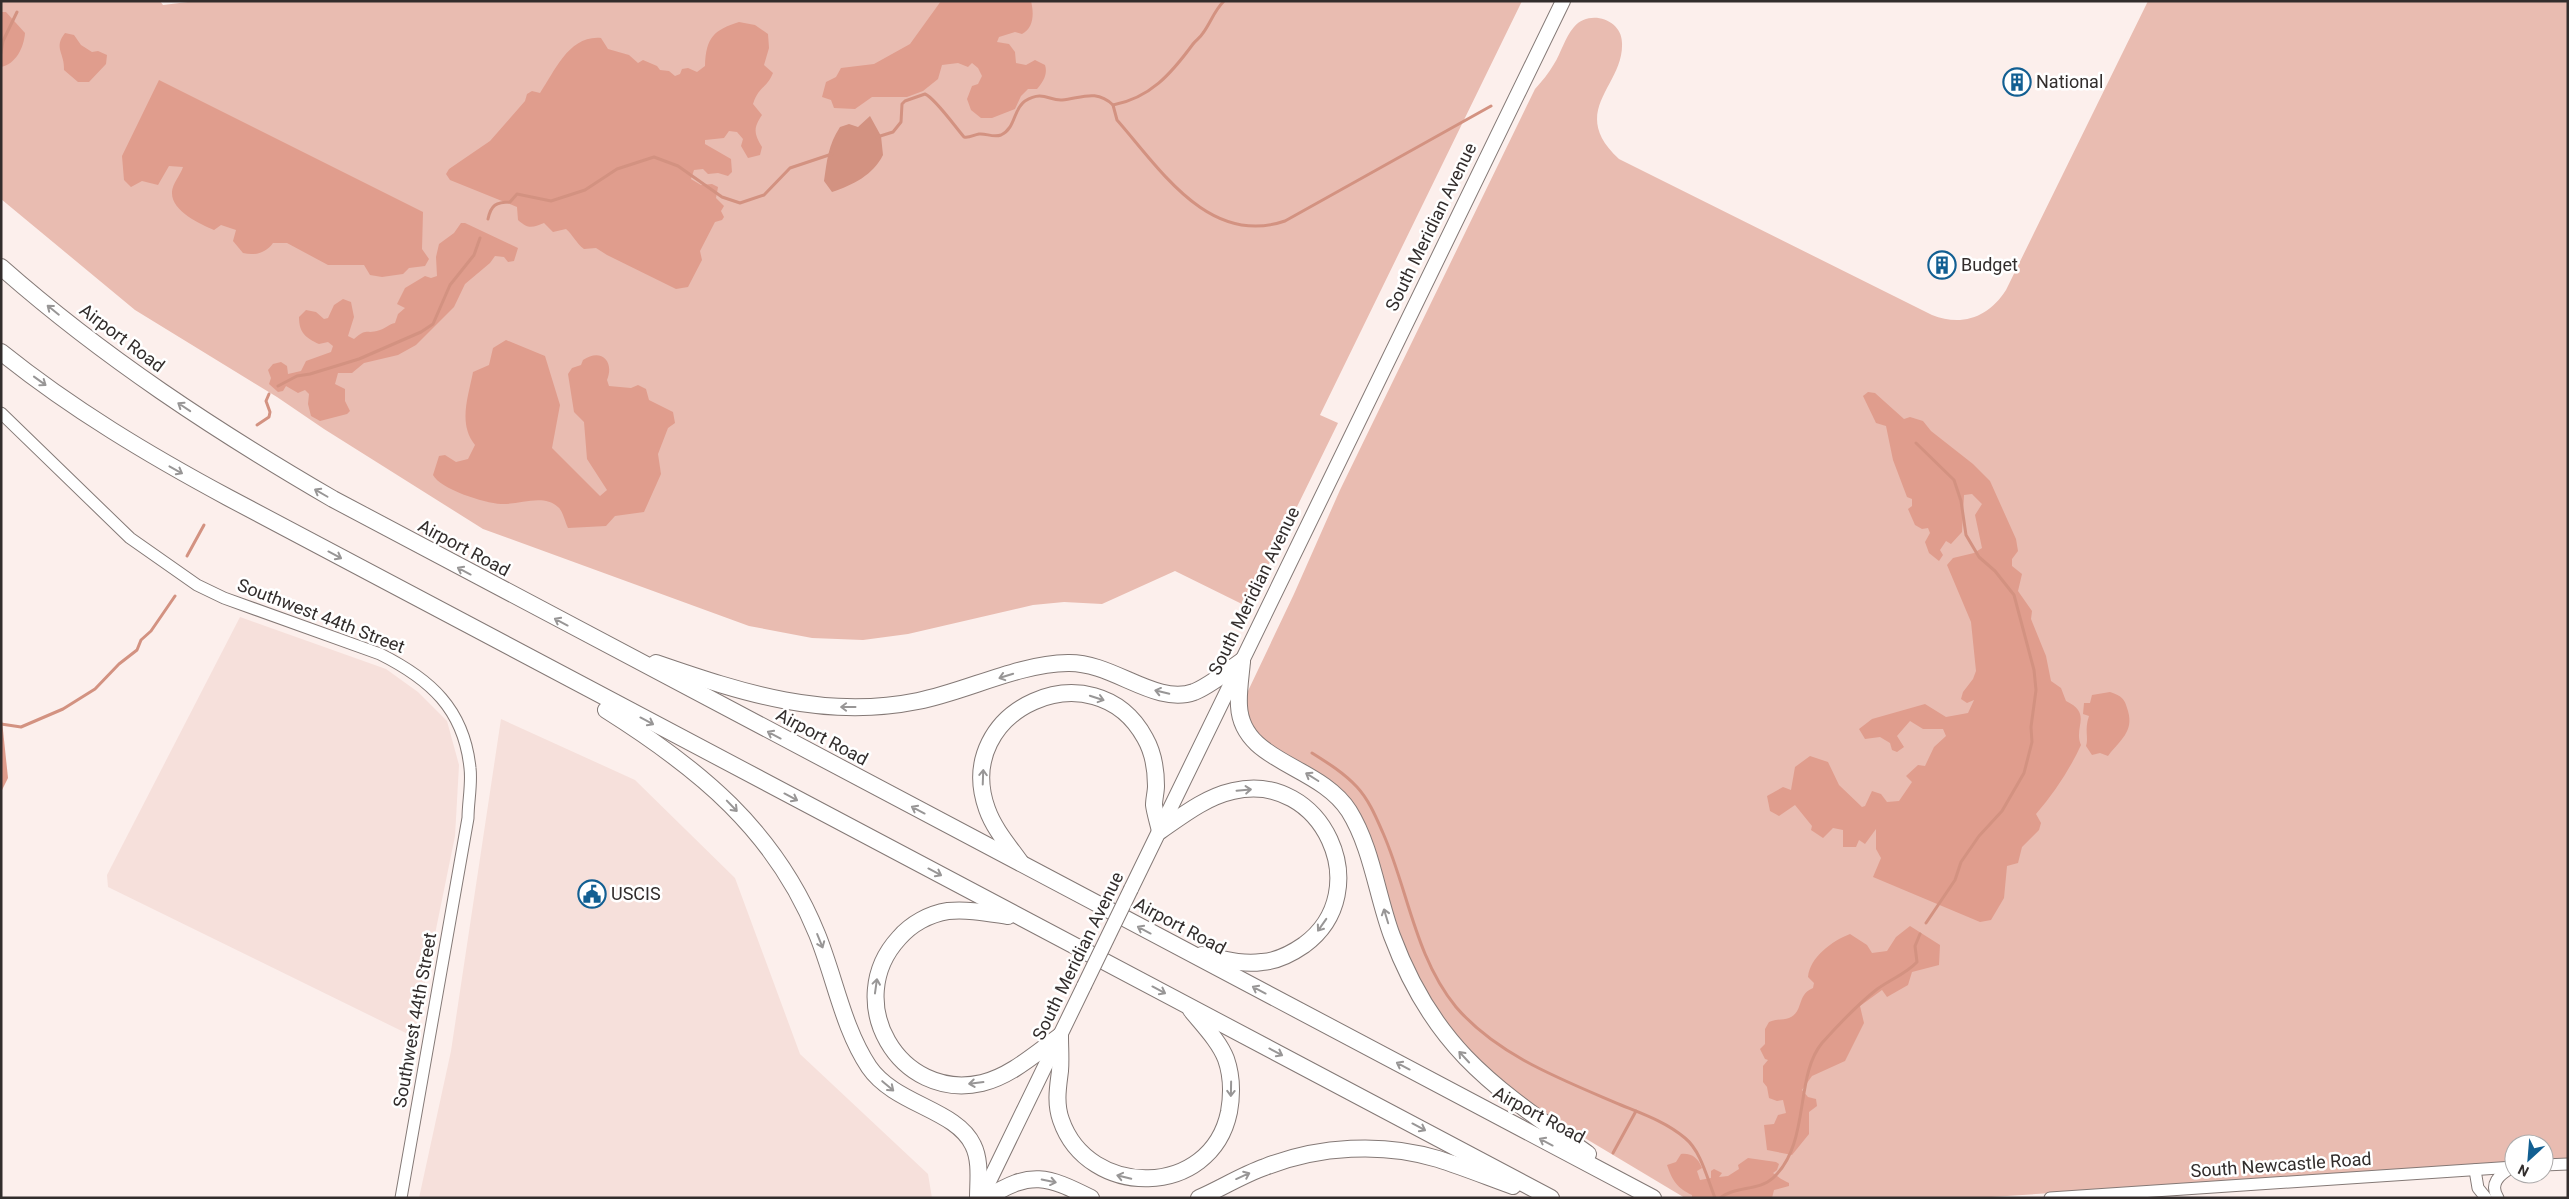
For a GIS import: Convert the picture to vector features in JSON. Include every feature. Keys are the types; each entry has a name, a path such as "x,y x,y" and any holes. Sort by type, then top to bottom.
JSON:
{"highway":[{"name":"Airport Road","path":"1,267 77,330 145,380 269,462 368,519 1653,1198"},
{"path":"1,352 66,400 163,462 496,641 1186,1004 1542,1195"},
{"path":"496,641 647,736 696,773 754,828 796,889 813,923 829,963 851,1033 860,1053 871,1070 886,1086 910,1102 953,1123 964,1132 973,1146 978,1163 979,1198"},
{"path":"604,645 728,688 796,704 827,707 868,707 918,701 1032,668 1070,663 1089,664 1111,670 1156,691 1186,694 1208,684 1242,661"},
{"path":"1242,661 1238,706 1247,735 1268,754 1301,770 1330,789 1349,811 1362,840 1391,934 1403,965 1416,992 1448,1038 1472,1066 1499,1090 1636,1189"},
{"path":"1023,866 993,824 986,807 982,773 989,744 998,729 1020,707 1047,695 1080,693 1095,697 1111,703 1137,724 1146,739 1153,757 1156,775 1154,803 1160,831 1198,805 1216,796 1247,788 1263,790 1294,800 1307,808 1325,829 1337,859 1337,893 1332,910 1310,940 1295,951 1279,959 1248,963 1188,953"},
{"path":"1022,918 976,911 946,912 930,916 909,928 889,948 880,965 874,987 875,1008 880,1028 892,1049 908,1065 940,1082 959,1085 982,1083 1002,1076 1060,1036"},
{"path":"1060,1036 1057,1101 1061,1120 1069,1137 1081,1153 1094,1165 1128,1179 1147,1181 1167,1178 1187,1170 1205,1158 1224,1128 1231,1101 1231,1080 1226,1060 1218,1043 1186,1004"},
{"path":"1200,1198 1241,1176 1291,1158 1334,1150 1369,1148 1393,1150 1437,1158 1542,1195"},
{"path":"987,1198 1021,1180 1037,1178 1051,1180 1091,1198"}],"main road":[{"name":"South Meridian Avenue","path":"979,1198 1060,1036 1563,1"}],"street":[{"name":"Southwest 44th Street","path":"1,413 130,538 197,585 224,598 380,654 398,663 430,684 455,718 465,741 470,769 468,818 401,1198"},
{"path":"2554,1165 2568,1164"},
{"name":"South Newcastle Road","path":"2050,1198 2504,1168"},
{"path":"2475,1170 2478,1188 2486,1198"},
{"path":"2498,1198 2494,1189 2496,1180 2504,1172"}],"shaded area":[{"path":"1,1 160,1 163,5 196,1 1522,1 1320,415 1338,423 1248,607 1175,571 1102,604 1064,602 1033,605 908,634 863,640 812,638 749,626 483,529 324,429 277,397 135,310 1,199"},
{"path":"941,1 1031,1 1033,15 1029,28 1022,34 1015,32 999,37 997,42 1009,44 1015,52 1016,63 1026,65 1035,60 1045,65 1046,68 1041,84 1037,89 1028,89 1021,96 1015,109 992,118 981,118 971,110 967,99 972,86 978,84 982,76 978,68 972,63 968,67 958,63 942,65 938,79 923,91 907,97 872,97 855,109 834,108 831,100 822,97 826,82 836,77 841,68 874,64 910,44"},
{"path":"2148,1 2568,1 2568,1159 2554,1160 2554,1134 2504,1134 2504,1164 1976,1198 1685,1198 1553,1119 1531,1109 1454,1037 1410,967 1362,822 1253,733 1245,699 1340,490 1535,89 1552,67 1571,31 1580,22 1596,18 1604,19 1617,28 1621,35 1620,58 1598,113 1598,127 1604,142 1619,159 1932,315 1954,320 1974,317 1991,307 2006,290"},
{"path":"1,12 6,12 25,33 23,44 15,59 1,67"},
{"path":"739,22 755,25 768,34 769,48 764,65 773,73 753,104 762,115 757,124 756,131 757,138 762,147 760,155 748,158 741,146 743,139 737,132 729,131 724,138 705,140 705,144 731,159 732,172 728,176 718,173 708,174 703,169 694,170 691,179 701,185 712,184 718,187 716,198 724,206 721,211 724,217 722,220 715,222 700,251 702,260 688,287 676,289 596,248 584,249 566,229 553,232 544,223 533,227 527,226 518,220 517,207 450,180 446,174 449,169 490,141 525,101 527,94 532,91 540,93 564,56 580,42 601,38 608,49 629,55 638,63 643,60 657,66 660,70 669,71 675,76 680,74 682,69 688,68 697,72 705,66 707,48 713,36 723,28"},
{"path":"65,33 74,35 81,45 92,52 98,51 107,55 106,64 89,82 78,82 64,70 60,43"},
{"path":"159,80 423,212 422,249 429,259 425,266 409,268 403,274 382,277 370,275 364,265 328,265 287,243 273,243 264,251 256,254 243,253 233,241 236,230 221,225 214,230 187,216 176,205 172,189 183,167 169,166 158,185 142,181 131,187 124,180 122,156"},
{"path":"870,116 881,136 883,155 868,174 832,192 824,181 829,153 836,134 840,127 849,124 858,127"},
{"path":"461,223 465,223 518,248 514,261 508,262 504,257 495,256 490,263 465,284 454,307 416,345 398,355 364,363 352,373 338,373 335,384 345,389 345,401 350,411 347,414 320,421 311,416 308,404 309,394 305,390 298,393 286,386 283,391 278,392 269,384 271,378 268,370 273,364 281,362 287,366 288,374 301,371 306,361 331,352 333,346 328,342 319,344 307,337 302,331 299,317 306,310 316,312 324,319 328,318 334,305 343,299 351,302 354,317 348,336 354,339 362,333 380,330 395,323 398,314 405,308 397,304 405,288 425,276 431,278 437,276 436,257 439,244 454,233"},
{"path":"506,340 545,356 560,405 552,448 600,496 607,490 587,459 584,422 574,412 568,374 572,368 581,365 583,360 589,357 600,356 604,358 609,367 607,380 609,386 631,388 638,385 646,389 649,400 673,412 675,423 668,428 658,454 661,474 644,512 615,516 606,526 568,528 561,511 552,503 538,500 508,504 484,501 453,490 437,480 433,475 439,456 445,455 456,462 468,459 475,445 470,437 466,420 467,401 473,372 489,365 493,348"},
{"path":"1868,392 1875,393 1904,419 1910,417 1923,421 1931,431 1973,464 1990,481 2016,539 2018,551 2012,559 2012,566 2022,574 2018,591 2032,611 2031,619 2046,656 2051,681 2061,688 2066,701 2079,711 2081,716 2079,738 2081,745 2061,781 2036,814 2041,823 2039,830 2022,847 2018,863 2007,866 2004,898 1991,920 1980,922 1873,877 1881,858 1876,849 1876,829 1865,844 1859,840 1856,847 1843,847 1843,830 1833,828 1823,838 1811,830 1812,826 1795,805 1779,816 1770,811 1767,796 1783,787 1791,790 1795,767 1810,756 1828,762 1839,785 1862,807 1865,806 1872,791 1881,794 1887,802 1899,801 1912,782 1906,776 1918,765 1925,766 1934,747 1946,736 1943,729 1923,729 1910,721 1897,736 1904,747 1897,752 1892,750 1890,743 1880,737 1865,739 1859,729 1872,719 1925,704 1946,717 1968,713 1974,700 1967,703 1961,699 1963,692 1973,679 1976,671 1971,622 1947,565 1953,558 1974,553 1982,548 1975,515 1982,504 1972,494 1964,495 1962,532 1951,544 1946,541 1940,550 1943,555 1939,561 1929,553 1925,542 1930,533 1928,528 1922,529 1915,525 1908,509 1912,506 1912,499 1907,497 1893,460 1886,426 1876,423 1863,396"},
{"path":"240,617 386,669 418,692 447,721 459,765 455,836 414,1037 108,887 107,875"},
{"path":"2110,692 2120,697 2126,704 2129,725 2125,735 2108,756 2100,753 2092,755 2086,746 2089,716 2083,714 2084,703 2090,703 2092,695"},
{"path":"1,711 8,778 1,792"},
{"path":"501,719 635,780 735,878 800,1054 928,1174 932,1198 419,1198 451,1051"},
{"path":"1910,926 1940,945 1939,965 1912,972 1908,985 1887,997 1882,990 1860,1006 1864,1023 1845,1061 1812,1076 1802,1090 1808,1097 1816,1099 1817,1106 1809,1112 1809,1134 1792,1155 1767,1150 1764,1125 1774,1124 1778,1115 1786,1113 1783,1100 1777,1101 1769,1098 1767,1087 1763,1082 1763,1066 1768,1060 1765,1059 1760,1049 1765,1044 1765,1029 1769,1022 1789,1018 1797,1012 1804,995 1813,988 1814,983 1808,977 1813,963 1817,956 1829,945 1850,934 1867,945 1872,953 1887,951 1896,937"},
{"path":"1681,1154 1691,1155 1699,1161 1702,1168 1697,1171 1700,1180 1711,1178 1711,1171 1714,1169 1722,1173 1719,1177 1728,1176 1739,1169 1738,1165 1748,1158 1779,1164 1777,1170 1773,1173 1789,1183 1789,1186 1774,1190 1772,1198 1692,1198 1692,1195 1676,1183 1667,1165 1676,1162"}],"waterway":[{"path":"877,137 893,132 901,122 902,104 905,101 925,94 934,101 964,137 979,134 1001,135 1009,128 1021,104 1037,96 1057,100 1095,96 1101,97 1113,105 1126,102 1149,91 1168,75 1202,35 1224,1"},
{"path":"1,53 3,41 17,12"},
{"path":"1113,105 1117,120 1169,180 1189,199 1210,213 1233,223 1258,226 1285,221 1491,106"},
{"path":"488,219 495,205 510,202 517,194 551,201 585,190 617,169 654,157 678,166 722,197 740,203 764,195 790,168 832,154"},
{"path":"278,386 297,376 310,374 359,359 421,332 433,324 450,285 474,255 480,238"},
{"path":"257,425 269,417 270,412 266,401 269,394"},
{"path":"1916,443 1954,480 1961,501 1966,535 1979,557 1995,571 2014,595 2034,670 2036,690 2031,727 2032,742 2024,773 2002,811 1979,836 1961,862 1955,880 1926,923"},
{"path":"187,556 204,525"},
{"path":"1,724 21,727 63,709 95,689 119,664 137,650 141,640 151,631 175,596"},
{"path":"1312,753 1347,777 1369,803 1392,855 1421,945 1442,988 1456,1007 1491,1039 1532,1065 1654,1119 1678,1132 1691,1143 1695,1150 1703,1165 1715,1198"},
{"path":"1720,1198 1726,1194 1767,1182 1785,1164 1793,1147 1798,1129 1804,1091 1813,1057 1822,1043 1862,1002 1917,962 1915,946 1920,934"},
{"path":"1613,1153 1636,1111"}],"place":[{"name":"National","path":"2017,82"},
{"name":"Budget","path":"1942,265"},
{"name":"USCIS","path":"592,894"}]}
